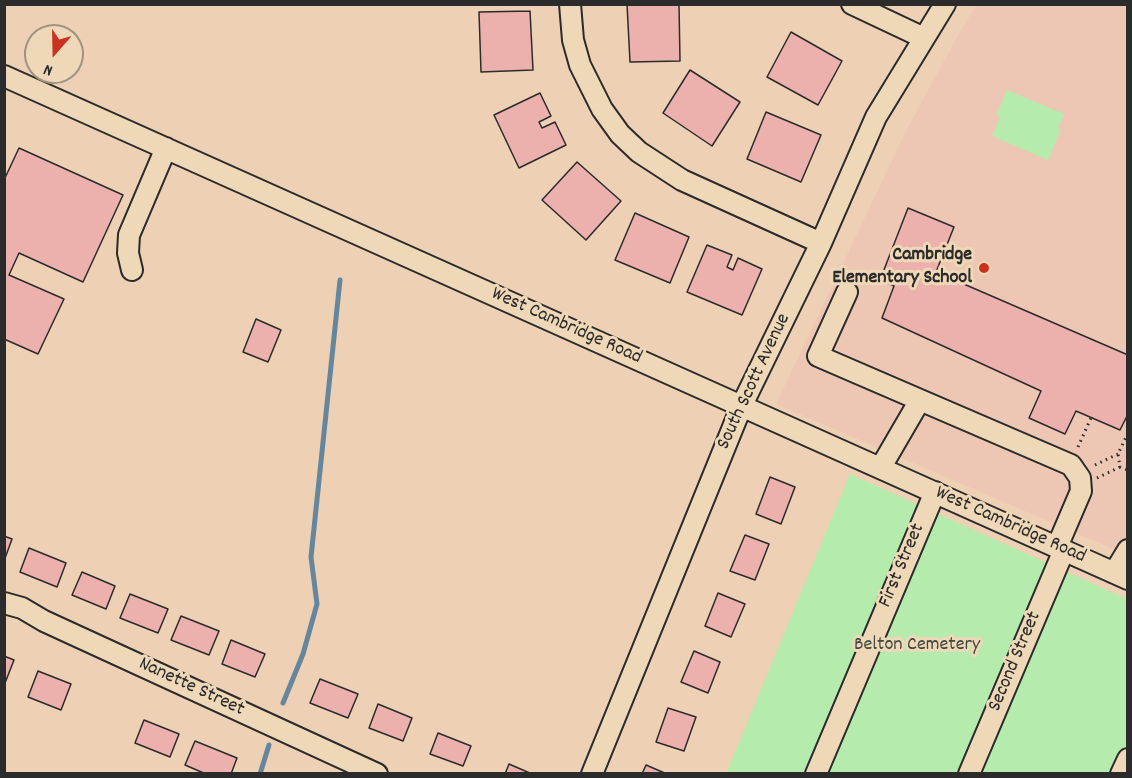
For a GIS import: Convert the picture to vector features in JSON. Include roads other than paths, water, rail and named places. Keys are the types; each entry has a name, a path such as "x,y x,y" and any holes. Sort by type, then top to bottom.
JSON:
{"street":[{"path":"570,4 573,40 580,65 602,109 620,134 639,152 682,180 821,243"},
{"path":"852,4 924,38"},
{"name":"South Scott Avenue","path":"592,774 742,405 821,243 876,117 945,4"},
{"name":"West Cambridge Road","path":"6,82 166,148 1121,576"},
{"path":"132,270 128,253 129,236 166,148"},
{"name":"Second Street","path":"847,292 818,356 1071,465 1080,478 1081,491 1060,549 969,774"},
{"path":"881,467 920,400"},
{"name":"First Street","path":"816,774 935,492"},
{"path":"1121,576 1128,550"},
{"name":"Nanette Street","path":"4,603 22,608 44,621 377,774"},
{"path":"1121,774 1128,759"}],"waterway":[{"path":"283,703 303,654 317,604 311,557 340,280"},
{"path":"260,774 269,745"}],"place":[{"name":"Cambridge Elementary School","path":"984,268"}],"park label":[{"name":"Belton Cemetery","path":"917,646"}]}
